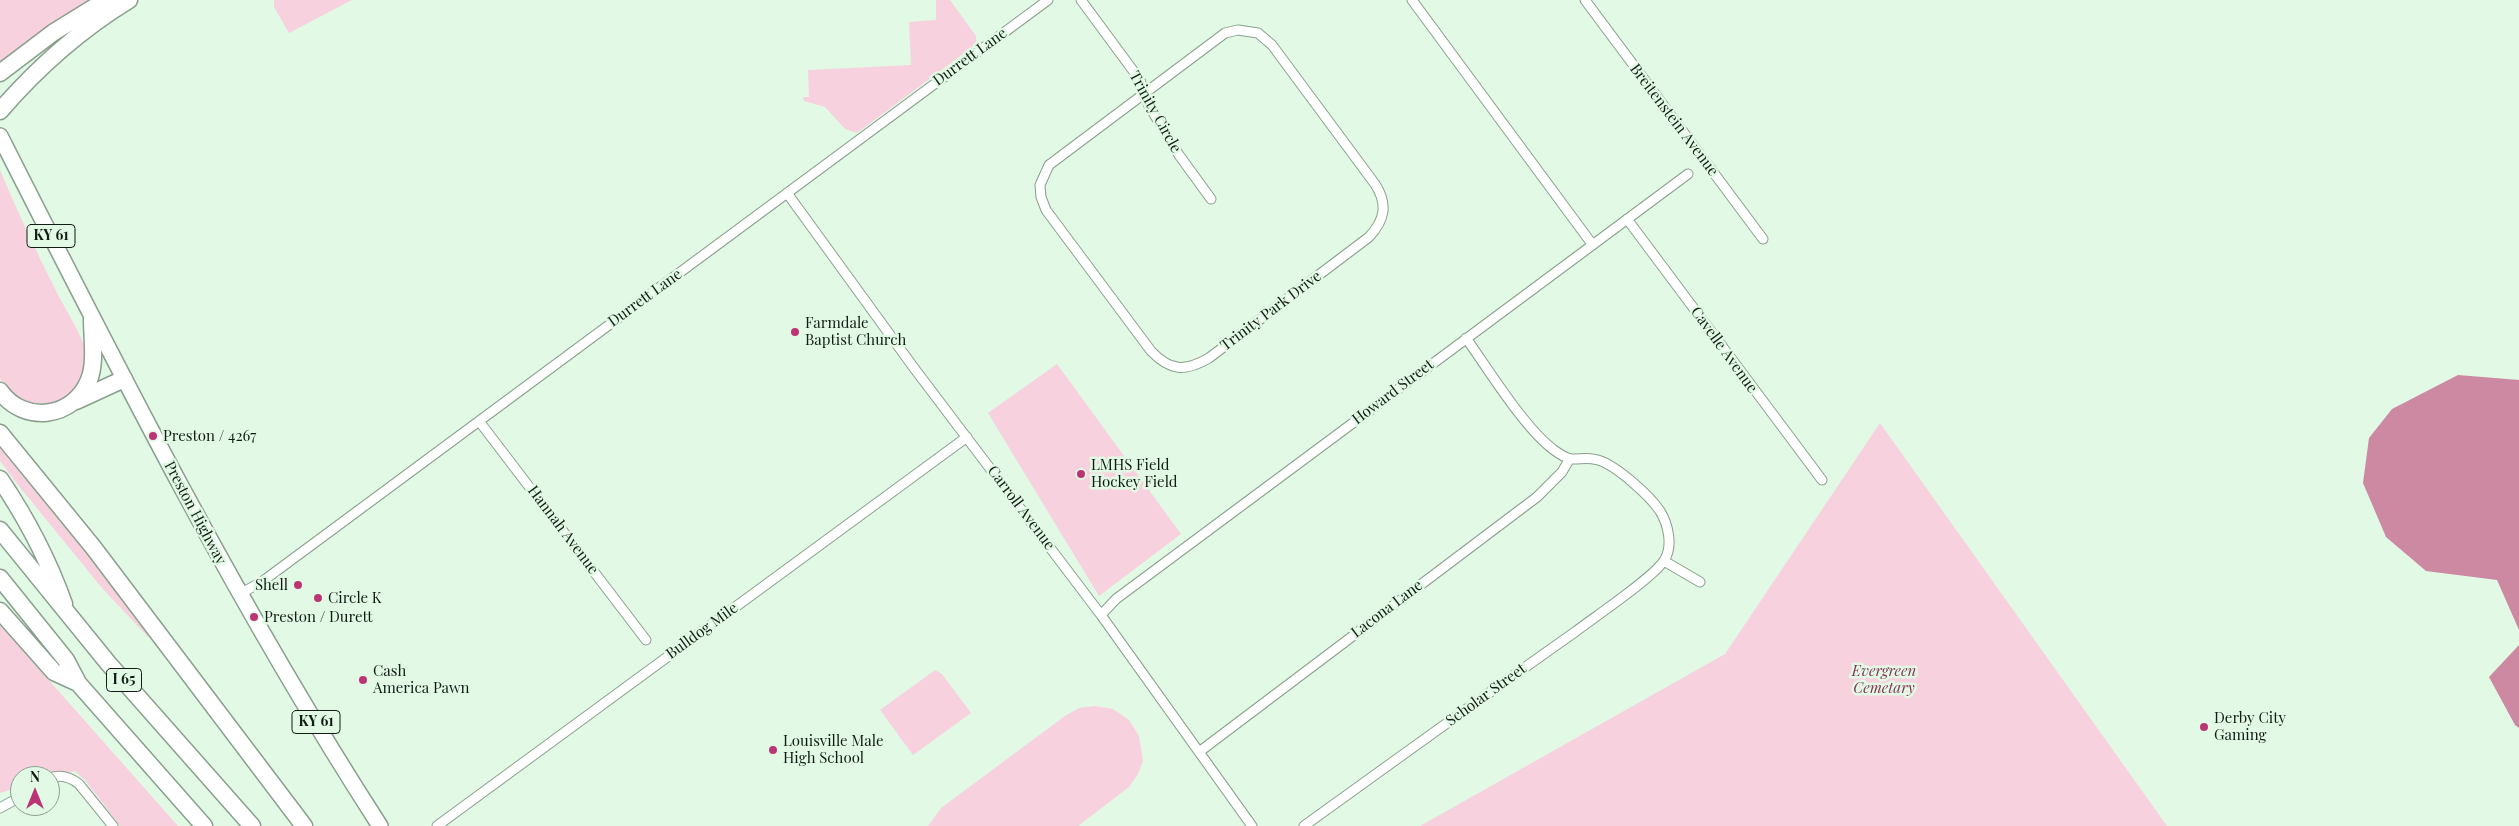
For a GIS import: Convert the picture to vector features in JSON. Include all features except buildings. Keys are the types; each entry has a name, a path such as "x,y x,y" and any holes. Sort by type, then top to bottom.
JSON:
{"highway":[{"path":"0,73 54,32 106,0"},
{"path":"0,111 61,49 96,21 129,0"},
{"path":"75,402 90,378 92,319"},
{"path":"0,391 13,404 32,413 49,413 124,379"},
{"path":"0,433 93,547 304,826"},
{"path":"0,479 24,514 49,562 69,616"},
{"name":"I 65","path":"0,530 69,616 252,826"},
{"name":"I 65","path":"0,578 66,660 78,683 204,826"},
{"path":"0,611 54,672 78,683"}],"main road":[{"name":"Preston Highway","path":"2,140 92,319 240,594 380,826"}],"street":[{"name":"Durrett Lane","path":"240,594 263,581 787,193 1035,4 1048,0"},
{"name":"Trinity Circle","path":"1081,0 1140,80 1149,106 1179,155 1211,199"},
{"path":"1412,0 1592,244"},
{"name":"Breitenstein Avenue","path":"1585,0 1763,239"},
{"name":"Trinity Park Drive","path":"1238,30 1258,34 1272,45 1375,184 1384,204 1382,219 1378,228 1370,237 1209,358 1190,367 1171,366 1160,360 1151,351 1062,233 1046,210 1041,197 1042,178 1050,164 1144,93 1226,34 1238,30"},
{"name":"Howard Street","path":"1101,614 1116,599 1226,516 1688,174"},
{"name":"Carroll Avenue","path":"787,193 914,368 1101,614 1252,826"},
{"name":"Cavelle Avenue","path":"1627,219 1822,480"},
{"path":"1466,338 1539,436 1569,460 1597,460 1632,484 1652,501 1666,524 1669,546 1664,561 1700,582"},
{"name":"Hannah Avenue","path":"479,421 646,640"},
{"name":"Bulldog Mile","path":"437,826 967,436"},
{"name":"Lacona Lane","path":"1199,752 1537,498 1562,472 1569,460"},
{"name":"Scholar Street","path":"1304,826 1595,617 1664,561"},
{"path":"60,777 67,777 79,784 113,826"}],"green space":[{"path":"0,0 96,0 0,66"},
{"path":"274,0 352,0 289,33 274,7"},
{"path":"936,0 950,0 976,36 976,42 971,48 857,133 845,129 825,107 804,101 803,97 809,97 808,70 911,65 909,22 936,20"},
{"path":"0,170 34,246 85,349 85,368 79,383 68,395 55,402 40,405 25,402 11,393 0,378"},
{"name":"LMHS Field Hockey Field","path":"1057,364 1181,534 1099,596 988,413"},
{"name":"Evergreen Cemetary","path":"1880,423 2167,826 1420,826 1725,654"},
{"path":"0,443 153,632 148,637 102,588 18,485 0,461"},
{"path":"0,625 178,826 120,826 85,780 75,771 60,775 60,766 10,766 10,790 0,793"},
{"path":"935,670 942,674 971,713 913,755 880,710"},
{"path":"1095,706 1113,709 1129,720 1139,736 1143,761 1138,774 1129,787 1078,826 928,826 941,808 1065,716 1079,708"}],"shaded area":[{"path":"2458,375 2519,380 2519,630 2497,580 2426,571 2386,537 2363,483 2369,438 2392,409"},
{"path":"2519,645 2519,728 2515,725 2489,677"}],"place":[{"name":"Farmdale Baptist Church","path":"795,332"},
{"name":"Preston / 4267","path":"153,436"},
{"name":"LMHS Field Hockey Field","path":"1081,474"},
{"name":"Shell","path":"298,585"},
{"name":"Circle K","path":"318,598"},
{"name":"Preston / Durett","path":"254,617"},
{"name":"Cash America Pawn","path":"363,680"},
{"name":"Derby City Gaming","path":"2204,727"},
{"name":"Louisville Male High School","path":"773,750"}]}
